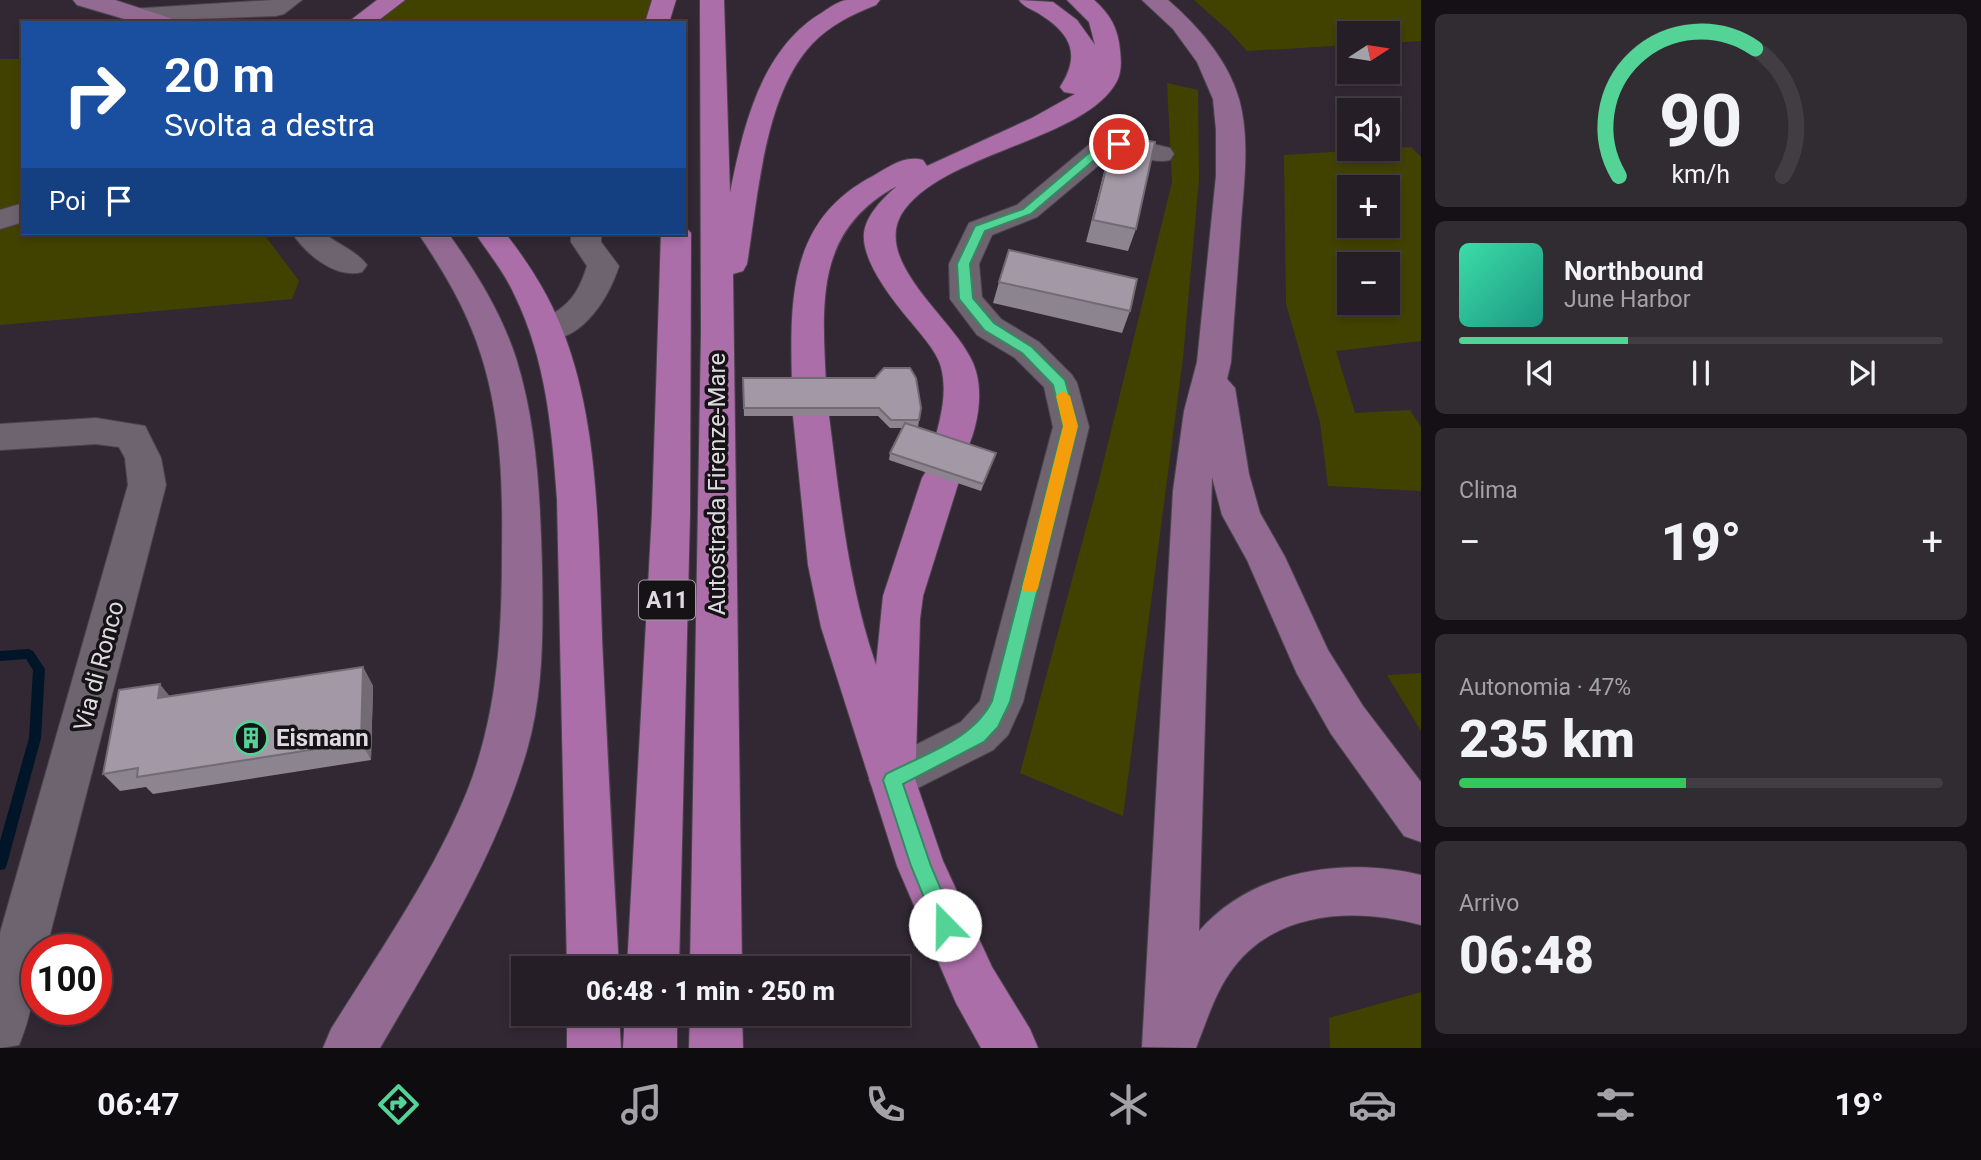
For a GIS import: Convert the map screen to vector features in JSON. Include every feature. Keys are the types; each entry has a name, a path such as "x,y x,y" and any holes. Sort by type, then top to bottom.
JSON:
{"highway":[{"path":"362,21 393,0"},
{"path":"658,21 664,0"},
{"path":"681,21 682,0"},
{"name":"Autostrada Firenze-Mare","path":"712,0 718,334 716,956"},
{"path":"718,334 751,167 771,92 796,46 813,30 849,6 868,0"},
{"path":"1007,0 1033,10 1080,38"},
{"path":"1011,1048 974,985 921,866 839,614 828,565 810,400 806,319 810,270 825,234 853,203 897,174 1064,95 1082,75 1086,64 1080,38 1062,19 1031,0"},
{"path":"1052,0 1072,12 1094,32 1108,50"},
{"path":"892,780 899,619 909,573 961,416 963,398 957,363 947,344 894,278 880,255 879,228 894,201 925,178 1088,99 1106,77 1106,27 1090,8 1079,0"},
{"path":"491,235 522,276 547,330 564,383 576,499 593,956"},
{"name":"Autostrada Firenze-Mare","path":"653,956 671,513 676,235"},
{"path":"593,1026 594,1048"},
{"path":"650,1048 651,1026"},
{"path":"716,1026 716,1048"}],"main road":[{"path":"85,0 157,21"},
{"path":"1154,0 1174,17 1201,48 1221,83 1230,130 1230,176 1214,362 1202,411 1192,491 1169,1048"},
{"path":"350,1048 461,858 485,805 505,750 521,660 519,453 509,393 497,346 476,299 464,275 434,235"},
{"path":"1214,362 1230,474 1241,514 1265,557 1312,661 1348,720 1421,820"},
{"path":"1169,1048 1204,971 1220,945 1250,921 1278,904 1310,894 1345,888 1398,893 1421,900"}],"street":[{"path":"297,21 311,0"},
{"path":"137,13 184,15 283,4"},
{"path":"258,21 283,4"},
{"path":"892,780 977,736 992,721 1001,702 1071,426 1060,383 1027,350 989,327 966,299 964,264 980,229 1027,211 1101,149 1119,144 1160,154"},
{"path":"0,220 21,213"},
{"path":"309,235 327,252 351,265"},
{"path":"547,330 573,318 597,289 603,266 586,242 586,235"},
{"name":"Via di Ronco","path":"0,436 96,431 132,435 143,458 147,485 0,1026"}],"shaded area":[{"path":"406,0 656,0 650,21 373,21"},
{"path":"1194,0 1421,0 1421,41 1400,42 1400,21 1337,21 1337,46 1247,51"},
{"path":"0,59 21,59 21,235 264,235 299,281 292,299 0,325"},
{"path":"1167,83 1198,90 1199,179 1183,358 1123,816 1020,773 1099,480 1172,182"},
{"path":"1411,147 1421,157 1421,341 1336,351 1355,413 1410,410 1421,427 1421,491 1328,486 1320,422 1286,304 1284,155 1337,152 1337,161 1400,161 1400,148"},
{"path":"1421,673 1421,731 1387,675"},
{"path":"1421,992 1421,1048 1330,1048 1329,1018"}],"building":[{"path":"1115,134 1155,142 1136,229 1093,220"},
{"path":"1009,250 1137,279 1130,311 999,282"},
{"path":"884,368 910,368 916,378 921,408 919,420 891,420 879,408 744,408 743,378 875,378"},
{"path":"905,423 996,453 983,484 890,453"},
{"name":"Eismann","path":"363,667 361,742 137,777 138,768 103,774 119,690 160,684 158,698"}],"waterway":[{"path":"0,656 29,654 39,669 35,738 0,864"}],"slow traffic":[{"path":"1030,588 1071,426 1063,396"}],"place":[{"name":"Eismann","path":"251,738"}],"route":[{"path":"945,925 921,866 892,780 977,736 992,721 1001,702 1071,426 1060,383 1027,350 989,327 966,299 964,264 980,229 1027,211 1101,149 1119,144"}]}
